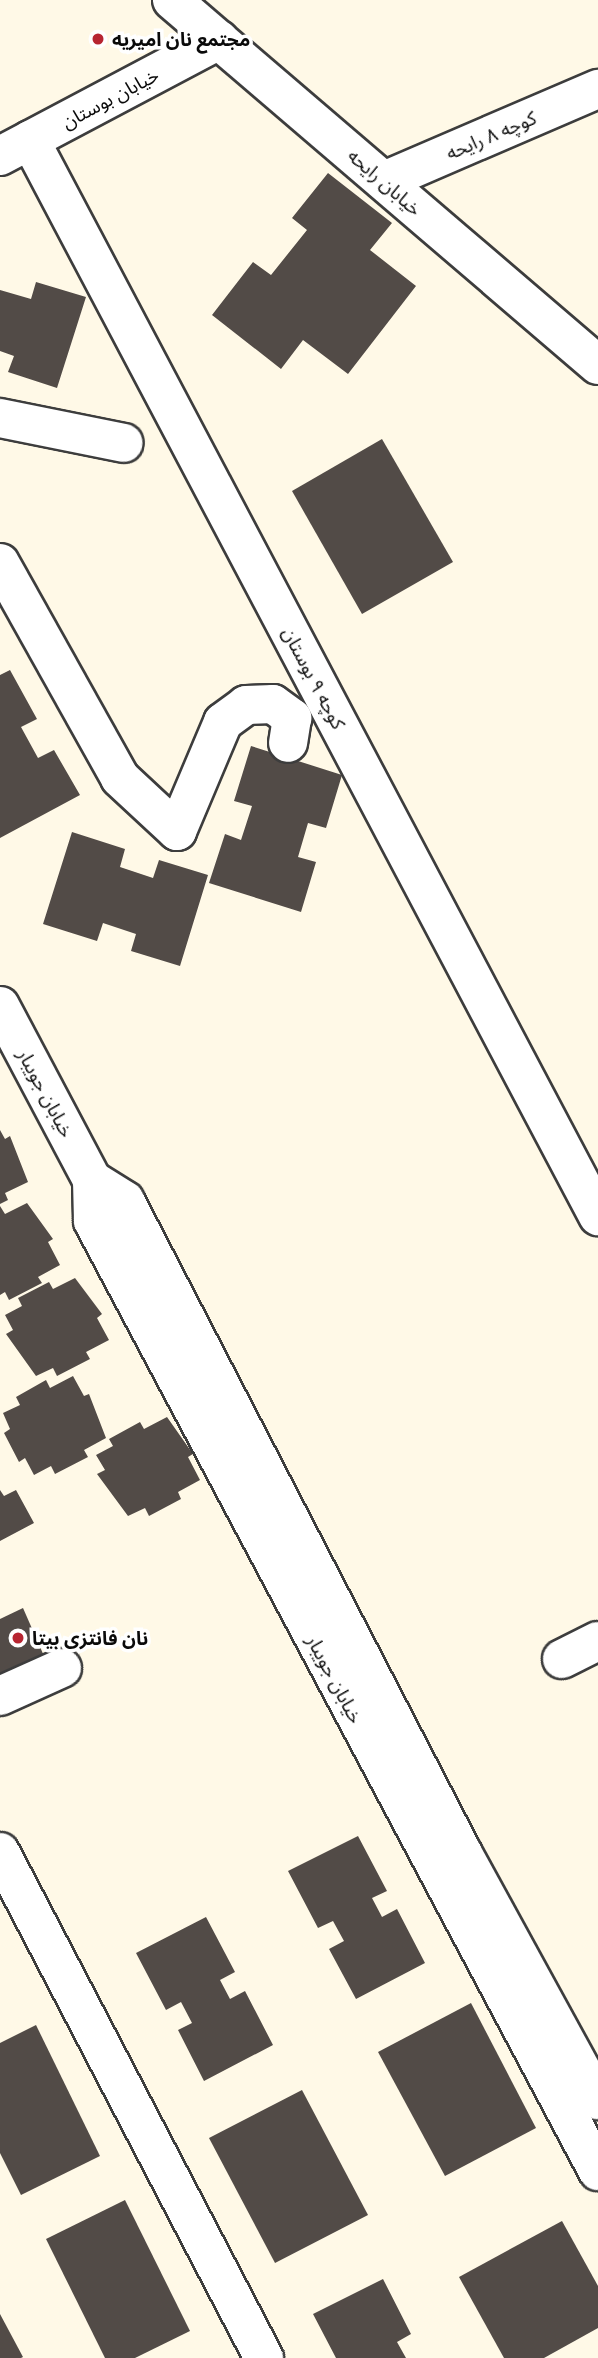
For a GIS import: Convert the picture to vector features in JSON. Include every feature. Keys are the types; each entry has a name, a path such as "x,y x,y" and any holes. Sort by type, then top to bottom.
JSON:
{"street":[{"name":"خیابان رایحه","path":"172,0 598,365"},
{"name":"خیابان بوستان","path":"15,148 219,40"},
{"name":"کوچه ۸ رایحه","path":"384,181 598,89"},
{"name":"کوچه ۹ بوستان","path":"15,148 598,1216"},
{"path":"0,418 124,443"},
{"path":"0,563 14,620 120,778 177,831 223,722 246,705 273,704 292,718 288,743"},
{"name":"خیابان جویبار","path":"0,1006 92,1180 93,1221 598,2171"},
{"name":"خیابان جویبار","path":"92,1180 125,1201 461,1852 598,2100"},
{"path":"562,1659 598,1641"},
{"path":"0,1696 62,1668"},
{"path":"0,1852 12,1906 264,2358"}],"building":[{"path":"328,173 392,223 370,250 416,286 348,374 303,340 281,369 212,315 253,262 271,275 307,230 292,218"},
{"path":"36,282 86,297 57,388 8,372 14,356 0,351 0,290 31,299"},
{"path":"382,439 453,562 362,614 292,491"},
{"path":"10,670 37,719 21,727 38,758 54,750 80,795 0,838 0,675"},
{"path":"251,746 342,775 326,828 308,823 298,857 316,862 301,912 209,883 225,834 241,840 252,806 234,801"},
{"path":"72,832 125,849 120,867 153,878 159,860 208,875 180,966 131,951 136,934 103,923 97,941 43,924"},
{"path":"0,1130 5,1139 10,1136 28,1182 5,1193 8,1200 0,1204"},
{"path":"27,1203 53,1239 48,1242 60,1265 38,1277 42,1283 9,1300 5,1292 0,1295 0,1206 5,1214"},
{"path":"75,1278 102,1314 97,1318 109,1340 86,1352 90,1359 57,1376 53,1368 36,1376 6,1334 13,1330 5,1315 22,1306 18,1298 49,1282 53,1289"},
{"path":"73,1376 84,1396 89,1394 106,1438 84,1450 88,1457 55,1474 51,1466 34,1475 25,1458 19,1462 4,1433 10,1429 3,1413 20,1405 16,1397 46,1380 50,1388"},
{"path":"167,1417 193,1454 188,1457 200,1480 178,1492 181,1499 149,1516 145,1508 128,1516 97,1474 105,1470 96,1455 113,1446 109,1439 140,1422 144,1429"},
{"path":"0,1490 4,1496 16,1490 34,1523 0,1541"},
{"name":"نان فانتزی بیتا","path":"23,1608 44,1656 0,1678 0,1619"},
{"path":"358,1836 387,1891 372,1898 382,1917 397,1909 425,1963 356,1999 329,1949 344,1941 333,1921 318,1928 288,1871"},
{"path":"206,1917 235,1972 220,1980 230,1999 245,1991 273,2045 204,2081 178,2030 192,2023 181,2002 166,2010 136,1953"},
{"path":"471,2003 536,2128 445,2176 378,2052"},
{"path":"36,2025 100,2156 21,2195 0,2153 0,2043"},
{"path":"302,2090 368,2215 275,2263 209,2138"},
{"path":"125,2200 190,2331 135,2358 105,2358 46,2239"},
{"path":"562,2221 598,2286 598,2328 544,2358 504,2358 459,2277"},
{"path":"383,2279 411,2334 397,2342 406,2358 336,2358 313,2314"},
{"path":"0,2314 23,2357 0,2358"}],"place":[{"name":"مجتمع نان امیریه","path":"98,39"},
{"name":"نان فانتزی بیتا","path":"18,1638"}]}
